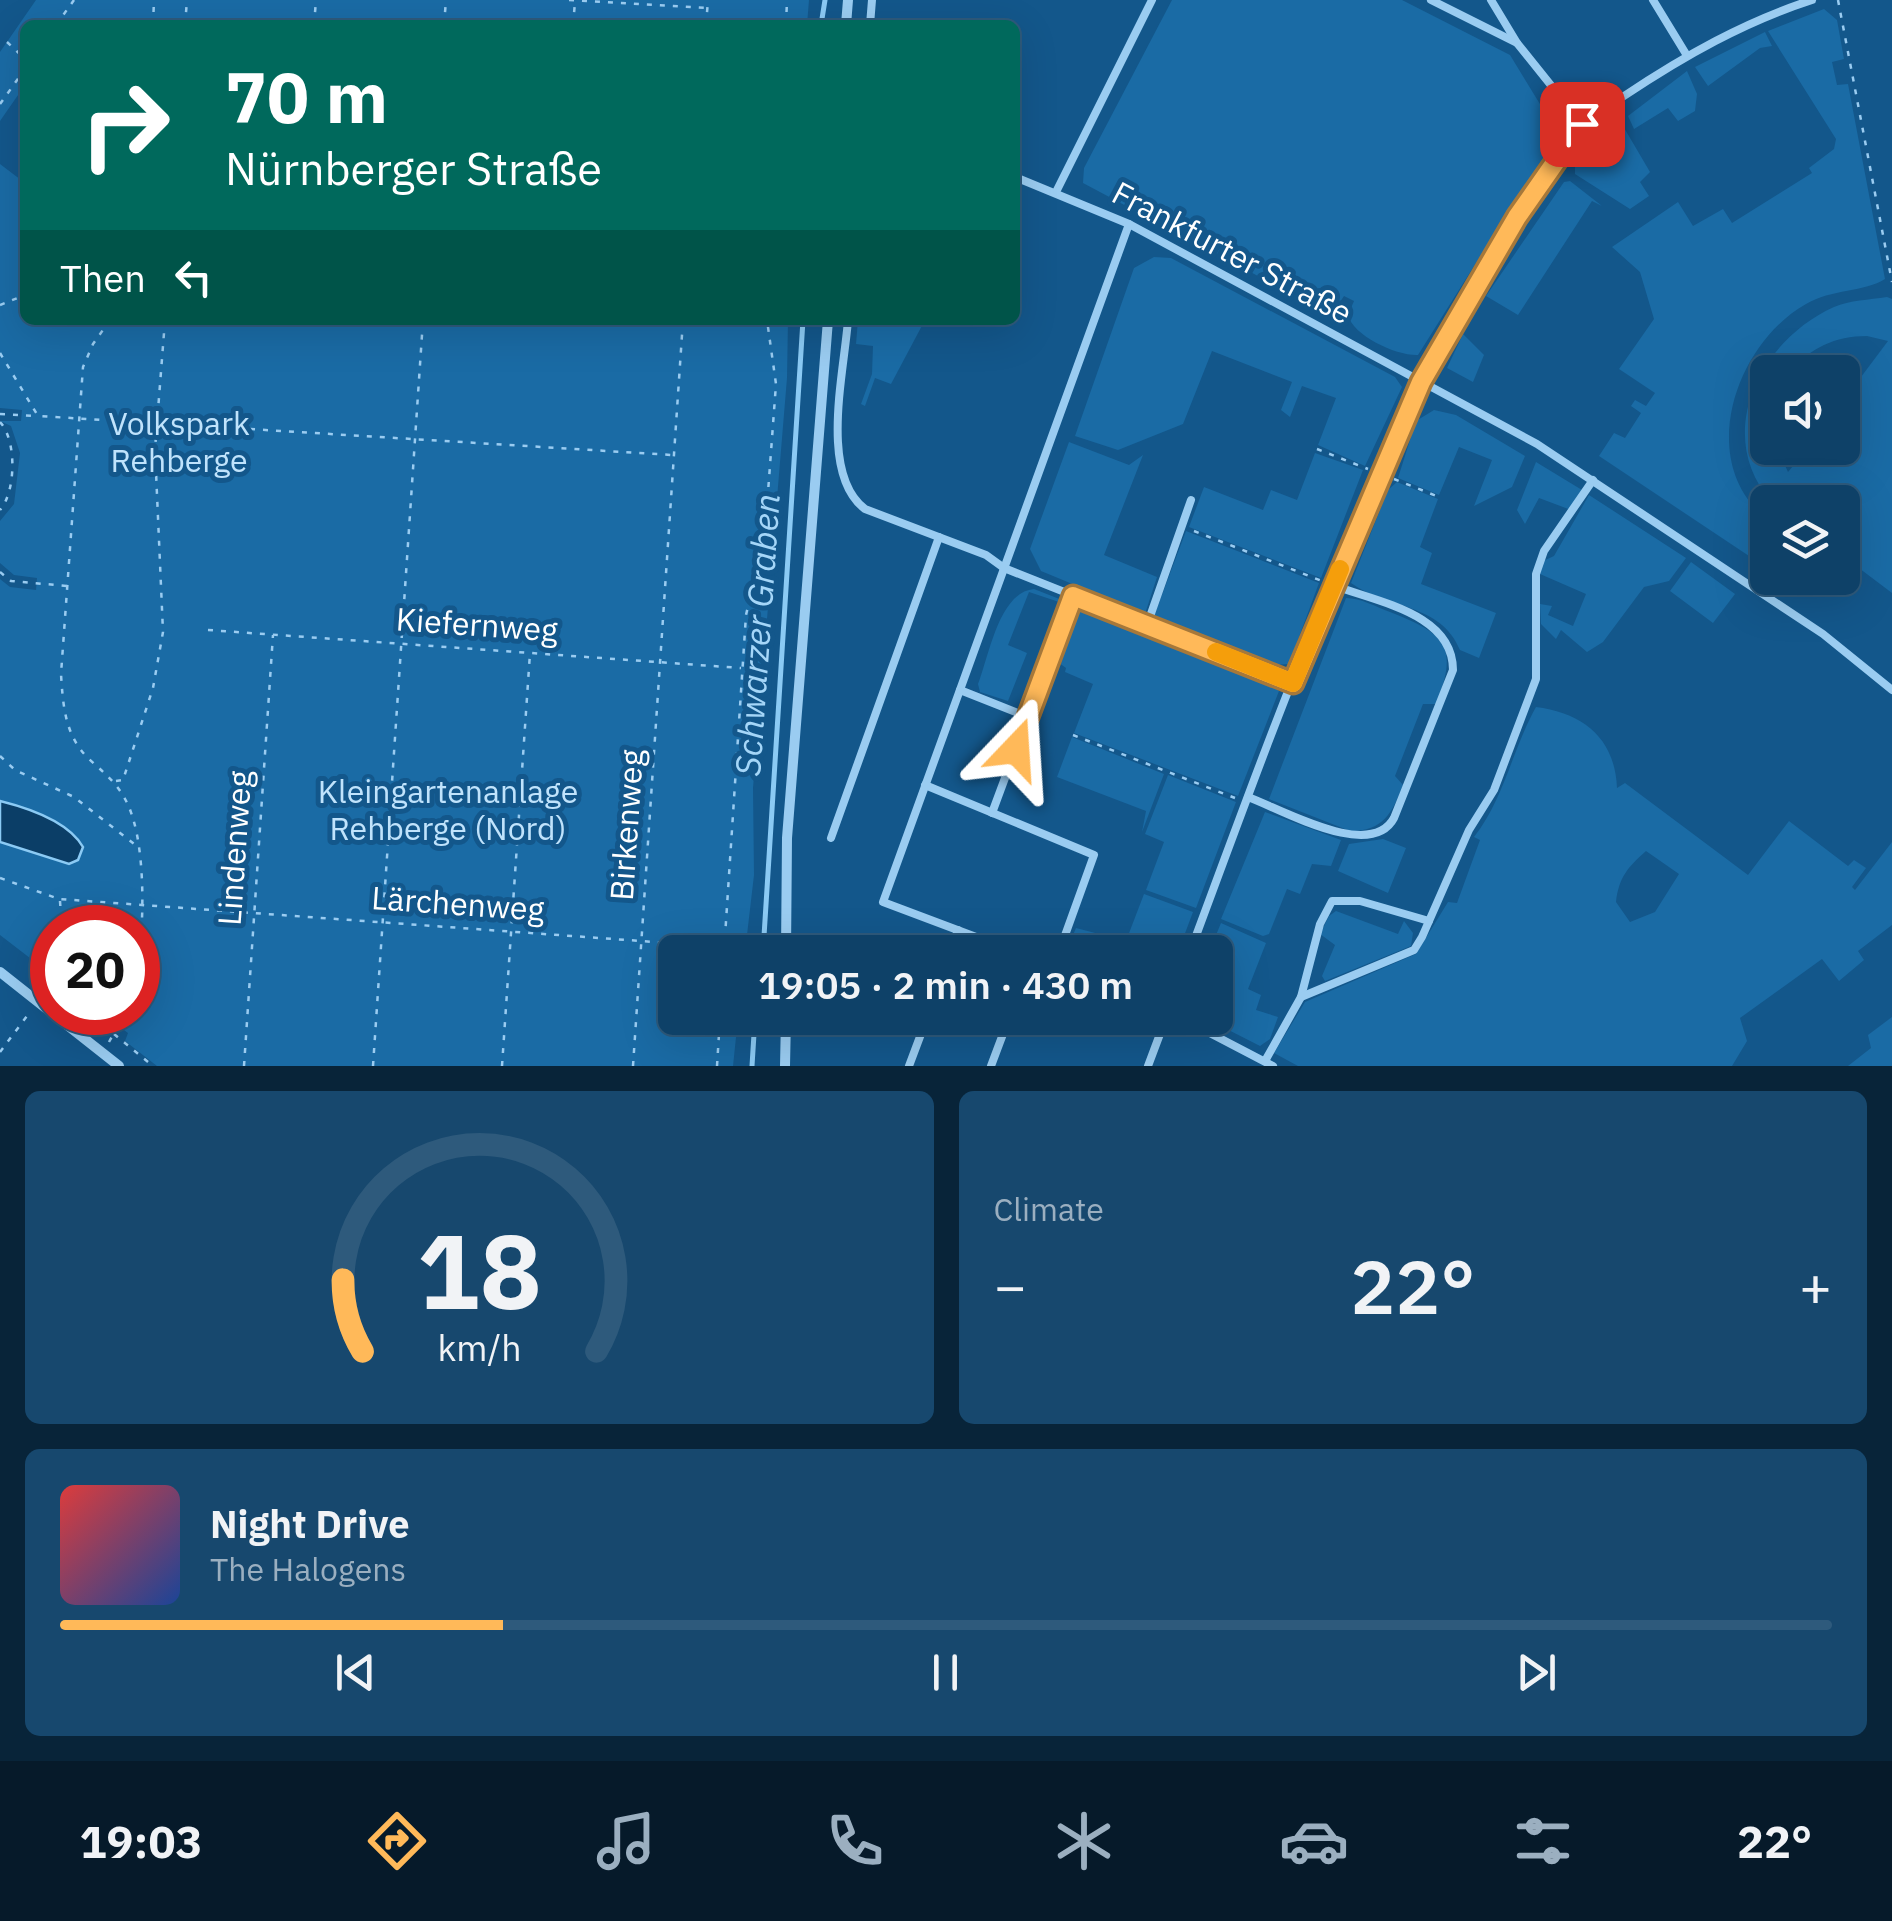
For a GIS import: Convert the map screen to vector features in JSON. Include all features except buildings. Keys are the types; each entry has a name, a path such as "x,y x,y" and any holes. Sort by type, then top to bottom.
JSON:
{"street":[{"path":"786,935 787,838 828,325"},
{"path":"0,972 120,1066"},
{"path":"786,1035 786,1066"}],"lane":[{"path":"1056,190 1152,0"},
{"path":"1431,0 1517,42"},
{"path":"1491,0 1517,42 1582,124"},
{"path":"1652,0 1686,54"},
{"path":"1196,935 1293,683 1421,382 1517,217 1582,124 1686,54 1774,12 1812,0"},
{"name":"Frankfurter Straße","path":"1020,179 1056,190 1129,224 1537,444 1823,634 1892,690"},
{"path":"971,935 883,902 1129,224"},
{"path":"848,325 837,452 841,481 851,499 865,509 986,555 1004,568 1293,683"},
{"path":"1301,997 1414,950 1469,830 1494,790 1536,678 1536,574 1544,551 1593,480"},
{"path":"1147,625 1191,500"},
{"path":"831,838 939,538"},
{"path":"1247,800 1354,837 1376,836 1394,818 1453,670 1453,658 1445,636 1430,623 1333,585"},
{"path":"992,813 1073,596"},
{"path":"960,690 1028,717"},
{"path":"925,785 1094,855 1065,935"},
{"path":"1214,1035 1269,1063 1301,997 1320,924 1332,901 1360,900 1429,921"},
{"path":"956,935 958,930"},
{"path":"909,1066 920,1035"},
{"path":"991,1066 1003,1035"},
{"path":"1148,1066 1160,1035"}],"path":[{"path":"569,0 708,8"},
{"path":"707,20 708,0"},
{"path":"1838,0 1892,282"},
{"path":"7,42 20,54"},
{"path":"0,104 20,76"},
{"path":"107,325 84,362 68,587 64,709 73,740 114,781 128,802 139,848 140,905"},
{"path":"114,781 123,780 153,688 163,632 163,574 155,511 165,325"},
{"path":"373,1066 423,325"},
{"name":"Birkenweg","path":"634,1066 684,325"},
{"path":"725,935 746,616 766,534 776,384 769,325"},
{"path":"0,353 38,416"},
{"path":"0,414 673,455"},
{"path":"0,422 8,430 11,449 8,501 0,510"},
{"path":"0,498 8,501"},
{"path":"1192,531 1333,585"},
{"path":"0,572 11,581 68,587"},
{"name":"Kiefernweg","path":"208,630 742,668"},
{"name":"Lindenweg","path":"244,1066 273,634"},
{"path":"502,1066 530,652"},
{"path":"1073,735 1247,800"},
{"path":"0,756 16,770 74,797 139,848"},
{"path":"0,878 60,899 60,905"},
{"name":"Lärchenweg","path":"60,899 129,905"},
{"name":"Lärchenweg","path":"160,908 658,941"},
{"path":"0,1052 27,1016"},
{"path":"108,1044 113,1035"},
{"path":"115,1035 154,1066"},
{"path":"718,1066 719,1035"}],"green space":[{"path":"36,0 809,0 807,20 22,20"},
{"path":"1172,0 1402,0 1510,55 1543,109 1558,118 1565,135 1508,212 1418,355 1388,348 1358,330 1348,315 1354,301 1344,296 1334,311 1320,309 1083,183 1084,168"},
{"path":"1824,9 1837,20 1844,59 1832,62 1837,85 1848,84 1885,279 1806,304 1781,322 1755,355 1750,355 1733,405 1729,436 1733,467 1750,500 1750,557 1599,456 1614,433 1625,438 1641,413 1631,406 1635,400 1646,406 1655,393 1619,369 1654,319 1640,272 1612,247 1678,202 1693,226 1723,209 1732,223 1812,173 1809,168 1834,149 1836,139 1768,31"},
{"path":"20,23 20,92 0,121 0,52"},
{"path":"1765,32 1772,46 1760,48 1708,86 1695,67"},
{"path":"1687,71 1697,94 1695,111 1678,121 1668,108 1634,129 1628,116"},
{"path":"1616,125 1623,126 1650,172 1640,182 1649,196 1630,209 1575,174 1575,167"},
{"path":"0,164 20,179 20,325 788,325 787,378 753,788 754,875 747,935 658,935 658,1035 736,1035 733,1066 157,1066 125,1041 127,1035 160,1035 160,905 30,905 30,958 0,935 0,579 10,587 36,590 37,578 14,575 0,563 0,521 14,504 20,453 11,426 0,421 21,421 22,410 0,408"},
{"path":"1570,181 1602,206 1592,201 1518,315 1486,296 1564,182"},
{"path":"1154,257 1171,258 1395,377 1402,387 1365,466 1318,445 1336,398 1302,386 1290,417 1281,410 1292,382 1212,351 1183,424 1118,450 1075,436 1134,268"},
{"path":"1892,299 1892,593 1860,569 1860,485 1760,485 1751,465 1785,465 1788,472 1794,465 1860,465 1860,378 1888,341 1867,336 1844,338 1808,355 1775,355 1808,322 1834,307"},
{"path":"858,325 922,325 891,384 875,378 865,406 861,404 872,374 873,346 856,344"},
{"path":"1463,334 1484,355 1473,382 1447,368"},
{"path":"1750,404 1750,462 1746,448"},
{"path":"1434,410 1456,415 1525,456 1512,487 1474,506 1492,460 1459,447 1439,495 1398,478 1416,421"},
{"path":"1069,442 1129,465 1143,455 1104,555 1157,577 1145,614 1041,571 1030,549"},
{"path":"1315,453 1363,470 1321,578 1189,527 1204,487 1263,510 1271,490 1297,500"},
{"path":"1536,462 1582,490 1571,510 1539,498 1525,524 1517,510"},
{"path":"1397,482 1438,499 1420,547 1432,553 1421,584 1496,613 1479,658 1460,650 1440,623 1427,615 1351,583 1388,490"},
{"path":"1589,495 1686,558 1669,581 1644,587 1603,642 1587,652 1561,630 1556,639 1541,624 1540,604 1552,606 1548,615 1573,626 1586,594 1540,574 1543,561 1554,556"},
{"path":"1186,531 1319,583 1289,664 1275,665 1154,616"},
{"path":"1691,562 1735,594 1713,623 1670,591"},
{"path":"1034,589 1062,600 1065,608 1047,653 1041,652 1059,602 1029,592 1008,645 1027,653 1008,701 980,692 978,684 1004,613 1022,593"},
{"path":"1346,598 1368,603 1424,628 1443,644 1446,655 1436,704 1423,704 1395,776 1403,785 1395,804 1379,824 1350,831 1269,799"},
{"path":"1082,607 1253,675 1279,691 1238,796 1074,733 1093,684 1065,672 1066,668 1055,660 1075,611"},
{"path":"1536,707 1582,722 1603,742 1610,755 1617,788 1625,783 1748,875 1789,821 1848,866 1854,860 1866,868 1852,887 1855,890 1892,842 1892,925 1858,951 1864,960 1839,981 1822,959 1740,1018 1747,1041 1732,1066 1298,1066 1274,1053 1305,1002 1416,954 1448,902 1457,903 1480,840 1474,837 1493,807","holes":["1646,851 1679,874 1655,912 1630,922 1616,902 1625,873"]},
{"path":"1072,737 1164,774 1142,832 1146,811 1057,777"},
{"path":"1168,775 1236,802 1196,908 1146,890 1164,842 1145,834"},
{"path":"1265,812 1341,840 1331,866 1312,864 1300,894 1287,889 1269,934 1263,936 1221,919"},
{"path":"1383,839 1406,848 1388,893 1338,871 1349,844"},
{"path":"1144,894 1193,912 1184,935 1128,935"},
{"path":"1336,911 1398,934 1404,921 1413,933 1411,946 1325,981 1322,976 1335,945 1320,934"},
{"path":"1221,923 1266,943 1248,989 1261,995 1256,1010 1278,1017 1270,1039 1260,1046 1233,1032 1233,935 1216,935"},
{"path":"1076,928 1103,935 1073,935"},
{"path":"1892,1017 1892,1066 1848,1066 1871,1048 1868,1035"}],"shaded area":[{"path":"0,801 35,812 68,830 83,847 78,860 69,864 0,842"}],"waterway":[{"name":"Schwarzer Graben","path":"822,20 825,0"},
{"name":"Schwarzer Graben","path":"764,935 803,325"},
{"name":"Schwarzer Graben","path":"752,1066 754,1035"}],"slow traffic":[{"path":"1216,652 1293,683 1340,569"}],"route":[{"path":"1016,749 1073,596 1293,683 1421,382 1517,217 1582,124"}],"park label":[{"name":"Volkspark Rehberge","path":"179,442"},
{"name":"Kleingartenanlage Rehberge (Nord)","path":"448,810"}]}
